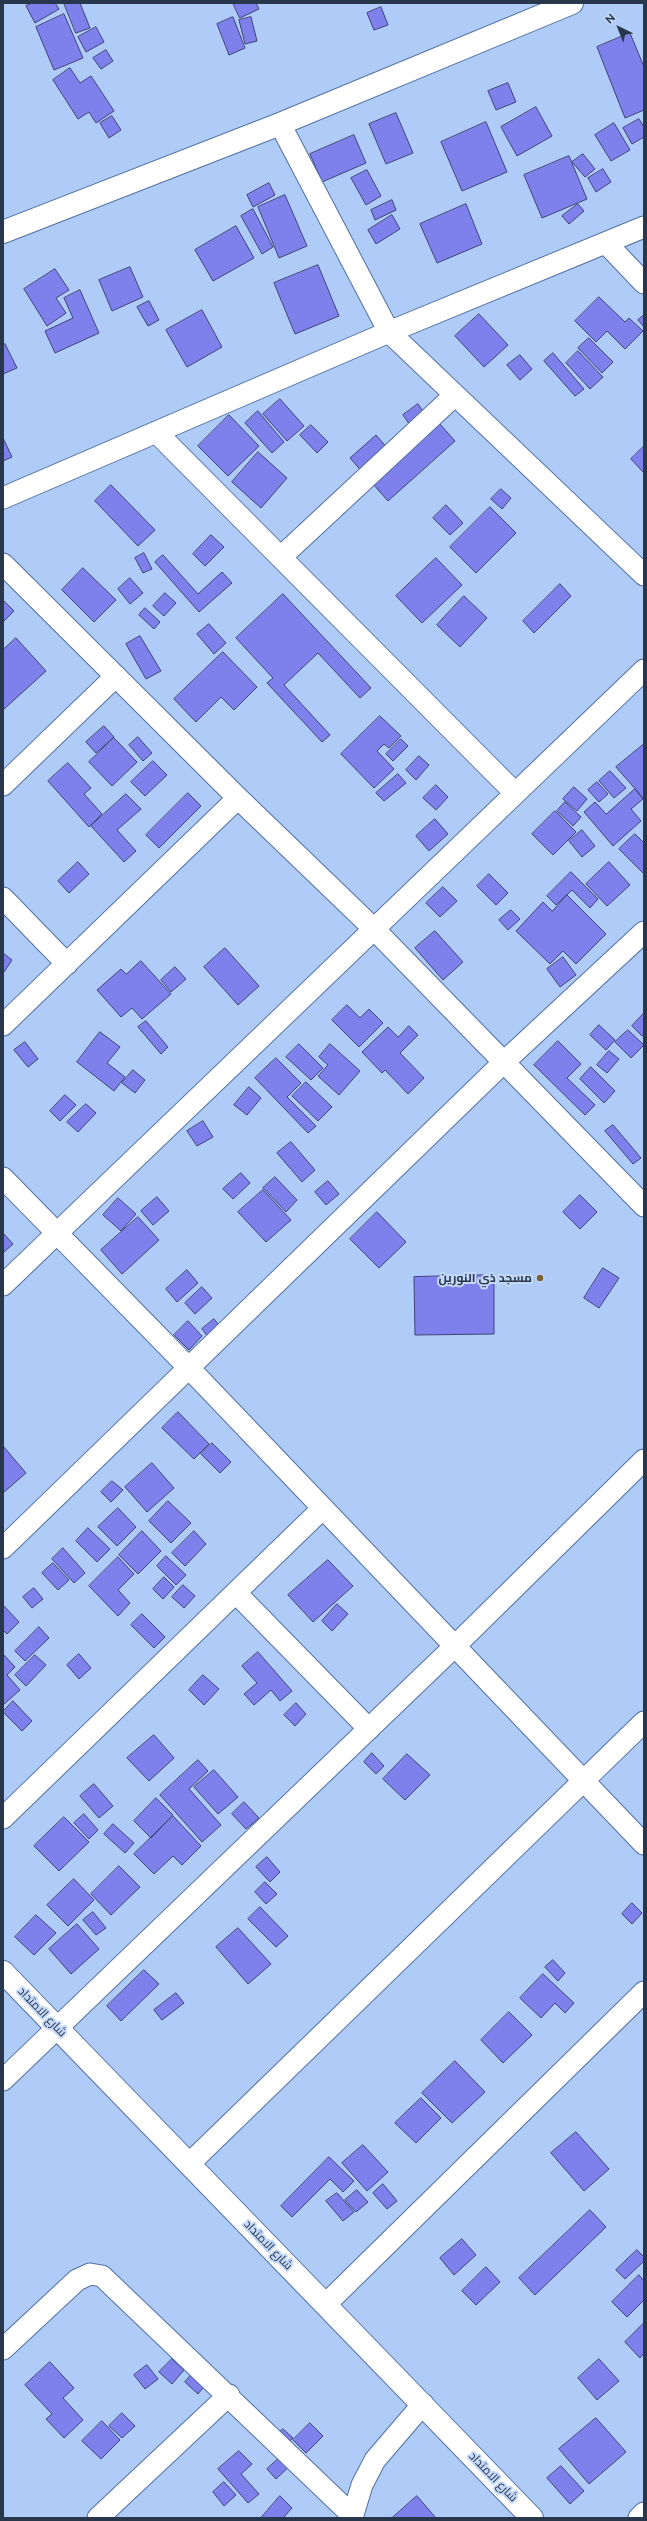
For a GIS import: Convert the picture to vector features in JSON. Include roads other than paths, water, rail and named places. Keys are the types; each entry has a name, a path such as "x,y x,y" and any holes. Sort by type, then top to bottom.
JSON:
{"street":[{"path":"3,232 280,124 572,3"},
{"path":"280,124 389,332 644,575"},
{"path":"3,498 389,332 644,227"},
{"path":"606,243 644,283"},
{"path":"281,557 455,395"},
{"path":"156,432 515,794"},
{"path":"3,564 238,798 374,929 644,1206"},
{"path":"3,1285 644,670"},
{"path":"3,785 116,676"},
{"path":"3,1026 238,798"},
{"path":"3,898 67,964"},
{"path":"3,1548 503,1063 644,932"},
{"path":"3,1178 189,1368 322,1509 644,1844"},
{"path":"3,2080 59,2029 455,1646 644,1460"},
{"path":"3,1818 322,1509"},
{"path":"236,1593 369,1729"},
{"path":"189,2164 644,1722"},
{"name":"شارع الامتداد","path":"3,1972 532,2518"},
{"path":"326,2304 644,1992"},
{"path":"3,2349 77,2280 90,2274 102,2276 229,2395 353,2517 362,2485 375,2460 423,2404"},
{"path":"98,2518 229,2395"},
{"path":"639,2518 644,2513"}],"place":[{"name":"مسجد ذي النورين","path":"540,1278"}]}
